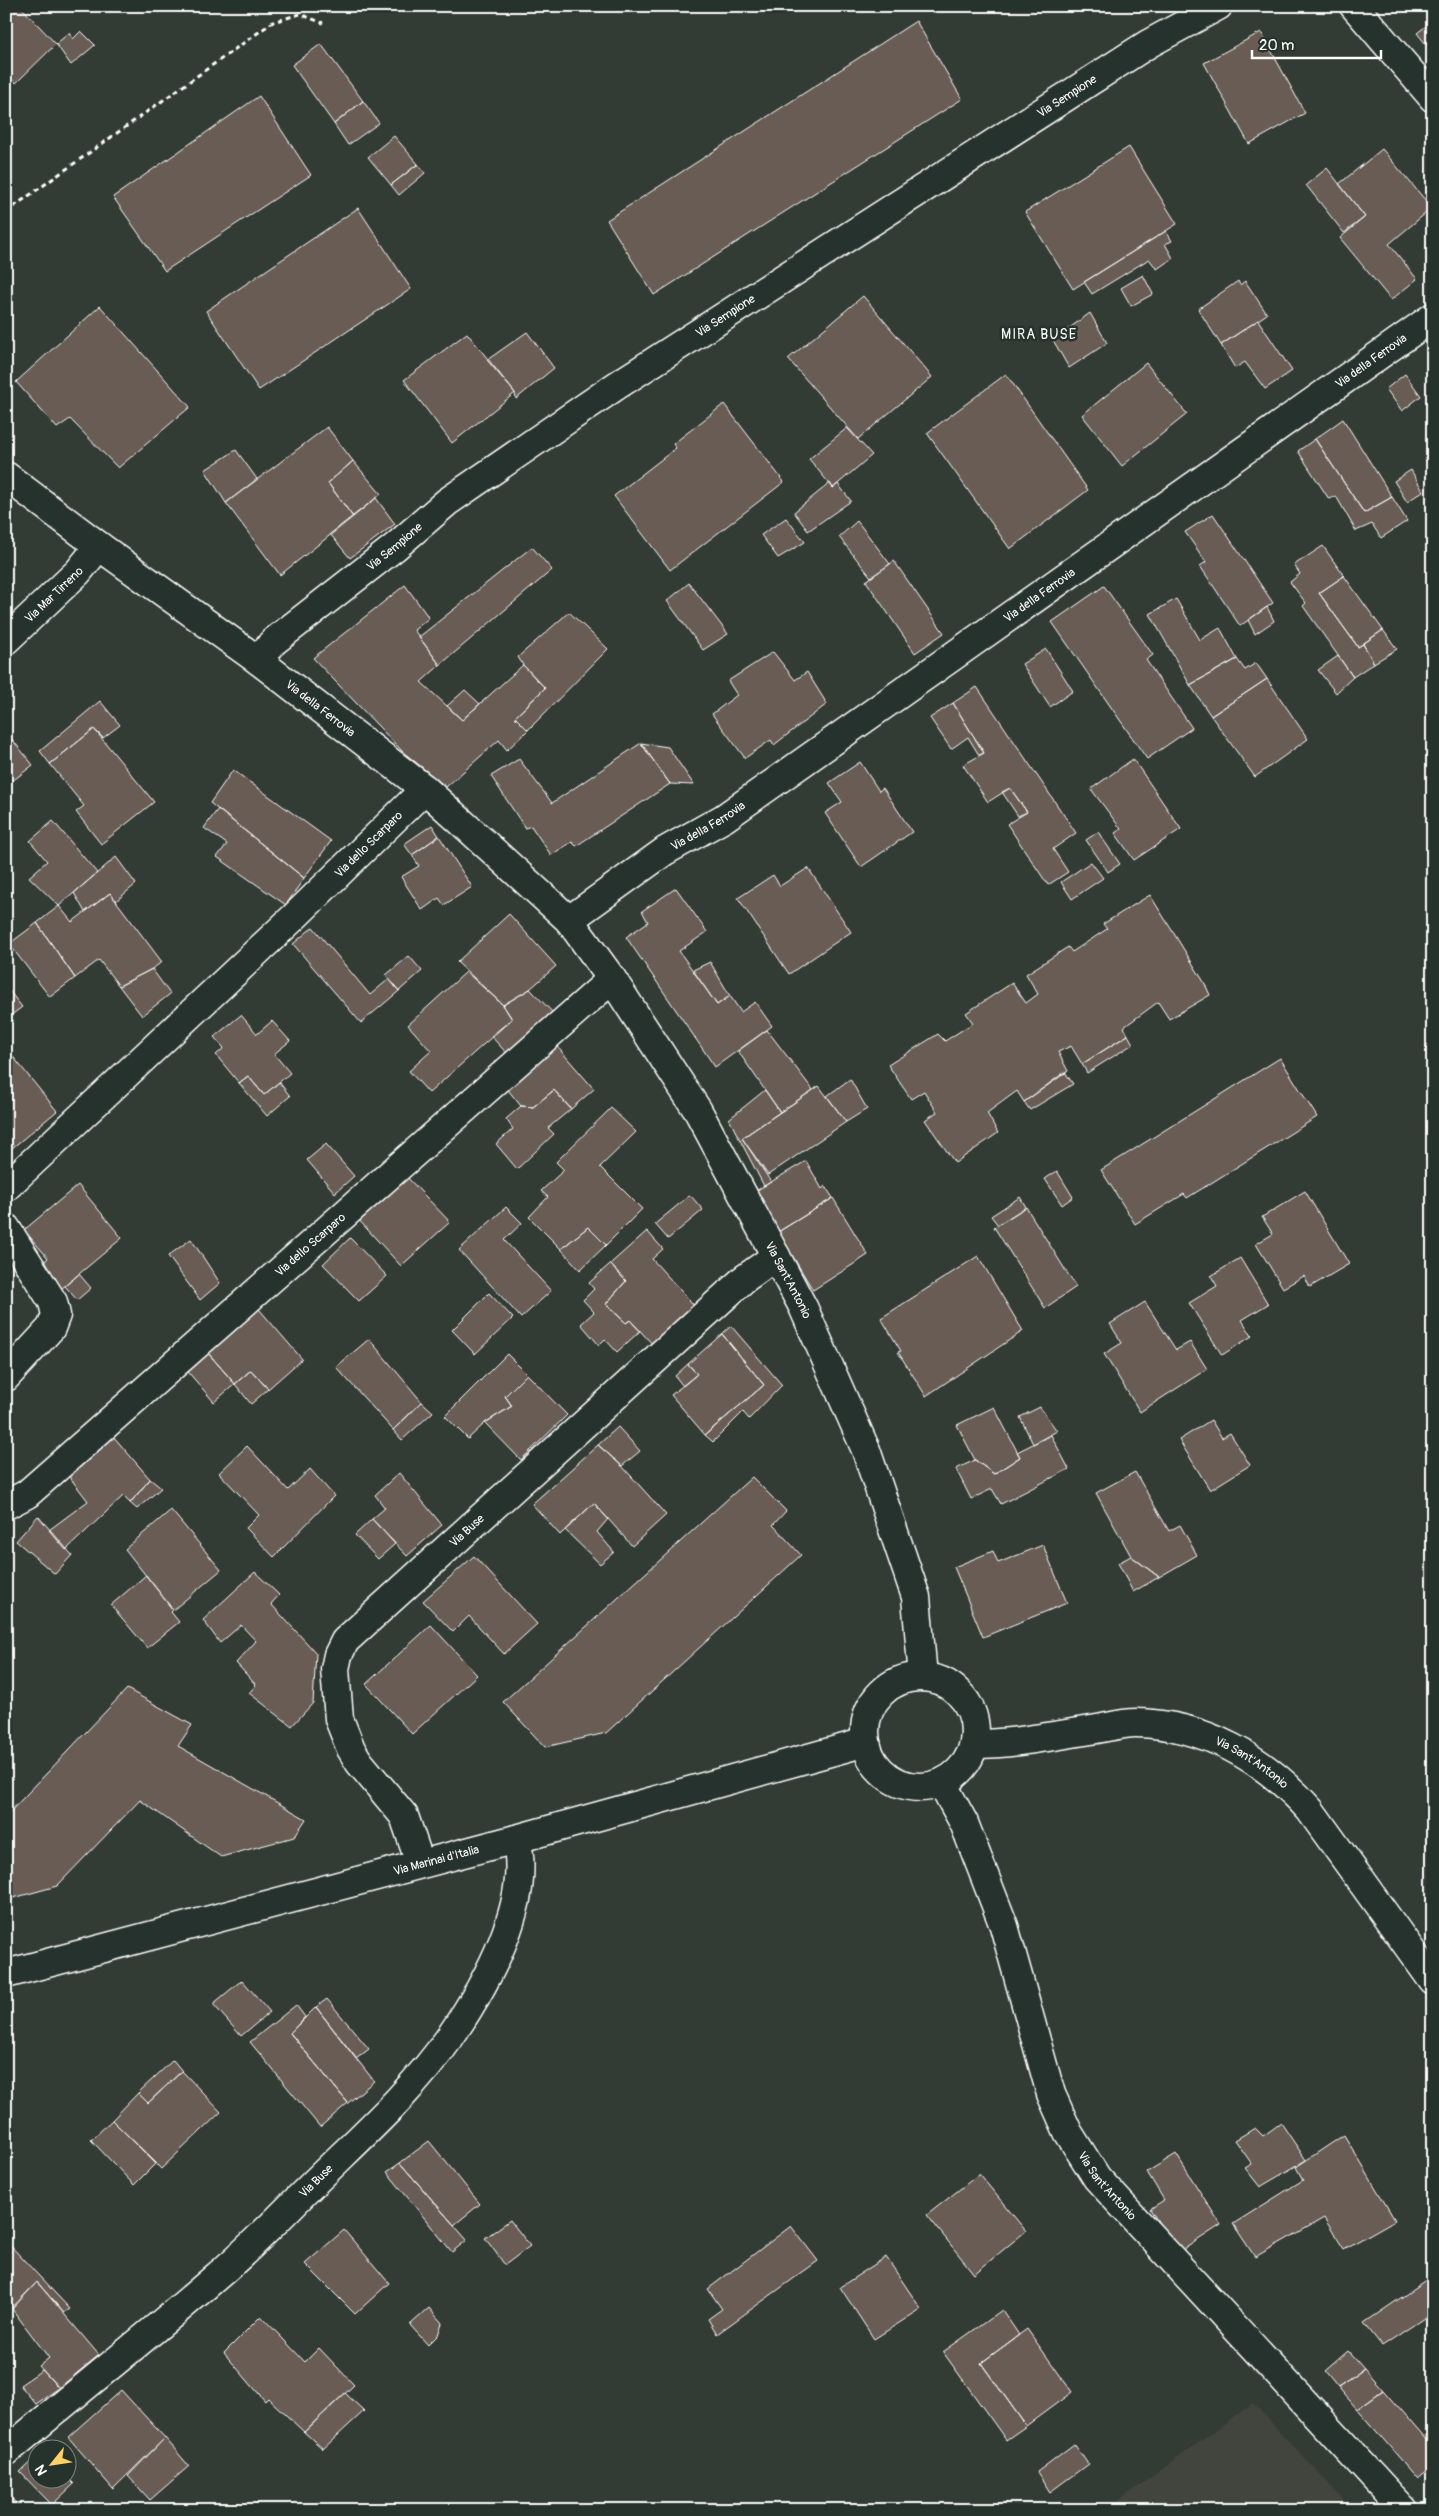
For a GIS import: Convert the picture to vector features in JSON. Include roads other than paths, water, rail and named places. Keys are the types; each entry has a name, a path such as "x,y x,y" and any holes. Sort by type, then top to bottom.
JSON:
{"street":[{"name":"Via Sempione","path":"259,661 273,642 395,547 447,502 608,391 1148,44 1218,6"},
{"path":"1354,6 1433,98"},
{"name":"Via della Ferrovia","path":"6,476 99,546 259,661 424,789 569,920 665,851 732,812 1433,317"},
{"name":"Via Mar Tirreno","path":"6,640 78,572 99,546"},
{"name":"Via dello Scarparo","path":"6,1186 258,951 424,789"},
{"name":"Via Sant'Antonio","path":"569,920 612,979 698,1111 804,1306 866,1450 916,1597 923,1677"},
{"name":"Via dello Scarparo","path":"6,1505 20,1499 35,1487 612,979"},
{"path":"6,1228 53,1302 56,1315 52,1328 6,1377"},
{"name":"Via Buse","path":"420,1863 404,1816 359,1762 344,1734 336,1703 335,1669 341,1647 345,1641 736,1285 776,1256"},
{"path":"923,1677 938,1681 952,1688 964,1699 971,1713 975,1728 974,1744 963,1767 942,1783 914,1787 901,1784 878,1768 870,1756 866,1742 868,1714 874,1702 884,1691 896,1683 923,1677"},
{"name":"Via Sant'Antonio","path":"974,1744 998,1744 1134,1723 1191,1732 1245,1753 1291,1788 1310,1810 1433,1981"},
{"name":"Via Marinai d'Italia","path":"6,1974 516,1839 866,1742"},
{"name":"Via Sant'Antonio","path":"942,1783 964,1824 1004,1926 1052,2094 1068,2132 1097,2178 1404,2510"},
{"name":"Via Buse","path":"6,2452 218,2276 369,2129 414,2082 449,2038 472,2002 505,1939 520,1879 520,1856 516,1839"}],"district":[{"name":"MIRA BUSE","path":"1039,334"}]}
